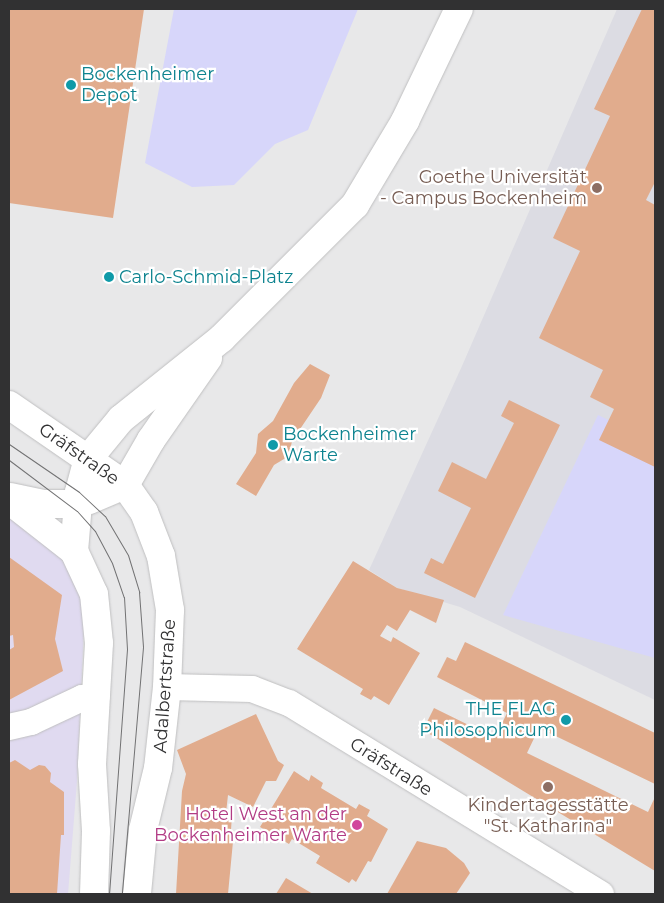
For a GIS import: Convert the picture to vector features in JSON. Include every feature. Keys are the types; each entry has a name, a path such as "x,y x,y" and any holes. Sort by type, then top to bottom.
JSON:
{"street":[{"path":"74,551 78,503 88,459 121,418 222,338 355,205 405,121 459,9"},
{"path":"125,485 151,440 222,338"},
{"name":"Gräfstraße","path":"9,405 125,485"},
{"name":"Gräfstraße","path":"9,496 43,504 78,503 125,485"},
{"name":"Adalbertstraße","path":"125,485 144,512 156,542 169,592 171,632 158,768 143,830 137,894"},
{"path":"9,500 74,551 87,575 95,601 99,643 92,764 96,831 94,894"},
{"name":"Gräfstraße","path":"167,687 252,689 289,703 602,894"},
{"path":"9,727 31,722 82,698 97,696"}],"shaded area":[{"path":"174,9 358,9 308,130 275,144 234,185 192,187 145,163"},
{"name":"Goethe Universität - Campus Bockenheim","path":"617,9 655,9 655,700 460,607 397,588 369,570 462,366"},
{"path":"598,415 655,442 655,658 503,615"},
{"path":"9,516 62,554 85,604 77,781 68,894 9,894"}],"building":[{"name":"Bockenheimer Depot","path":"9,9 144,9 113,218 9,203"},
{"path":"642,9 655,9 655,182 646,200 655,205 655,467 599,440 614,409 590,397 603,370 539,338 580,251 553,238 610,116 594,109"},
{"path":"310,364 330,375 321,398 292,441 289,456 274,465 256,496 236,484 256,453 258,434 273,421 294,383"},
{"path":"509,400 560,425 475,598 424,573 431,558 443,564 471,508 438,491 452,462 486,479 514,423 501,416"},
{"path":"9,557 62,595 55,639 63,671 9,700 9,650 14,647 13,635 9,636"},
{"path":"353,561 397,588 444,600 436,623 410,610 397,631 387,625 380,636 391,642 393,637 420,653 389,705 374,696 371,700 360,694 363,689 297,649"},
{"path":"465,642 655,733 655,784 539,728 527,753 648,812 655,797 655,871 423,730 434,708 495,738 507,713 437,677 447,657 456,661"},
{"path":"256,714 278,761 284,765 276,781 266,781 253,807 228,795 226,813 232,815 231,830 234,831 228,894 176,894 182,791 186,774 177,750"},
{"path":"15,760 30,770 39,765 45,766 51,773 50,782 64,792 64,835 61,835 57,894 9,894 9,763"},
{"path":"294,771 309,781 311,775 323,783 321,788 356,809 359,804 370,810 367,816 388,829 371,862 368,861 356,882 352,879 349,883 316,863 320,856 292,839 289,844 260,827"},
{"path":"417,841 446,848 464,863 470,873 456,894 387,894"},
{"path":"286,878 313,894 276,894"}],"tram line":[{"path":"9,444 79,492 105,516 128,555 139,592 143,647 122,894"},
{"path":"9,460 77,511 95,531 112,563 124,597 127,649 109,894"}],"place":[{"name":"Bockenheimer Depot","path":"71,85"},
{"name":"Goethe Universität - Campus Bockenheim","path":"597,188"},
{"name":"Carlo-Schmid-Platz","path":"109,277"},
{"name":"Bockenheimer Warte","path":"273,445"},
{"name":"THE FLAG Philosophicum","path":"566,720"},
{"name":"Kindertagesstätte \"St. Katharina\"","path":"548,787"},
{"name":"Hotel West an der Bockenheimer Warte","path":"357,825"}]}
